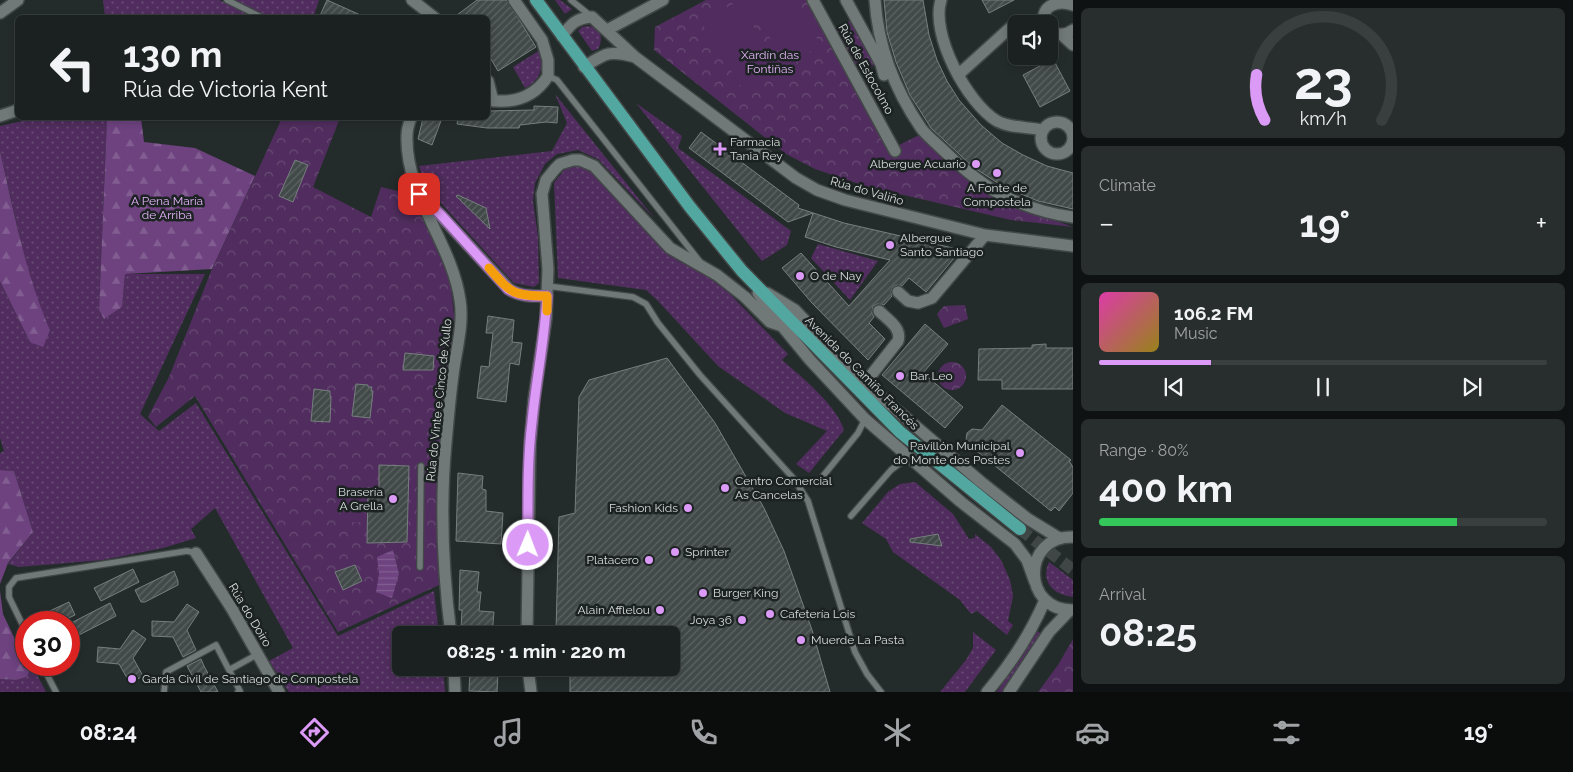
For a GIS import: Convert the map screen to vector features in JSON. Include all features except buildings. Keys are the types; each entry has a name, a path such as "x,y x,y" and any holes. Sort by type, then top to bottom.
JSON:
{"main road":[{"path":"536,0 584,67"},
{"name":"Avenida do Camiño Francés","path":"584,67 690,207 742,271 900,432 1020,530"}],"street":[{"path":"0,13 18,0"},
{"path":"412,0 431,15"},
{"path":"490,100 514,100 536,92 548,76 548,60 542,40 514,0"},
{"path":"584,67 605,54 609,40 608,30 663,0"},
{"name":"Rúa de Estocolmo","path":"813,0 895,151"},
{"name":"Rúa de Estocolmo","path":"846,0 880,64 887,82"},
{"name":"Rúa de Estocolmo","path":"875,0 881,41 891,74 906,105 922,130 956,162 1000,194 1052,214 1073,217"},
{"path":"941,0 938,10 947,52 958,76 978,104 995,120 1012,126 1043,130"},
{"path":"1045,3 1057,0 1068,2"},
{"path":"562,36 576,20 582,17 592,17"},
{"name":"Rúa do Valiño","path":"592,17 635,57 796,178 818,190 855,203 985,235 1073,246"},
{"path":"958,76 1008,30"},
{"path":"1062,35 1073,30"},
{"path":"1058,34 1062,35 1073,45"},
{"name":"Rúa do Valiño","path":"605,54 614,53 635,57"},
{"path":"0,116 15,111"},
{"name":"Rúa do Vinte e Cinco de Xullo","path":"410,120 406,135 410,167 419,194 456,279 461,301 462,324 453,375 444,468 444,581 449,626"},
{"path":"527,626 530,443 534,400 546,319 548,269 542,202 546,180 555,169 560,164 573,160 586,162 594,166 670,248 702,265 734,288 770,322 782,326"},
{"path":"419,194 441,215 508,289 515,294 531,296 547,291"},
{"path":"898,292 908,301 918,302 932,298 985,235"},
{"name":"Avenida do Camiño Francés","path":"742,271 782,326 810,360 869,422 961,502 1015,544 1027,560 1039,592 1045,600"},
{"name":"Avenida do Camiño Francés","path":"760,288 795,310 865,382 981,482 1028,519 1059,538"},
{"path":"865,382 898,341 900,335 898,329 879,311"},
{"path":"1035,582 1034,572 1038,556 1049,543 1059,538 1073,536"},
{"name":"Rúa do Doiro","path":"196,554 232,609 279,692"},
{"path":"987,692 998,679 1035,623 1045,600 1052,605 1072,610"},
{"path":"1010,692 1049,632 1072,610"},
{"path":"454,676 455,692"},
{"path":"529,676 531,692"}],"lane":[{"path":"227,0 257,15"},
{"name":"Rúa do Valiño","path":"571,0 592,17"},
{"path":"548,76 557,80 696,254 702,265"},
{"path":"547,291 633,297 646,304 658,323 700,375 794,479 808,501 854,652 867,674 881,692"},
{"path":"819,481 869,422"},
{"path":"851,516 904,454"},
{"path":"420,466 420,567"},
{"path":"16,611 9,597 9,587 16,578 187,551 196,554"},
{"path":"164,692 166,672 216,646 240,691 238,692"},
{"path":"229,670 258,654"},
{"path":"48,676 56,692"}],"green space":[{"path":"103,0 219,0 253,15 105,15"},
{"path":"233,0 319,0 314,15 266,15"},
{"path":"555,0 560,0 572,9 565,14"},
{"name":"Xardín das Fontiñas","path":"706,0 806,0 889,150 921,134 948,166 990,194 1019,208 1073,227 1011,220 865,186 815,169 786,154 654,50 655,27"},
{"path":"747,0 793,0 821,45 787,66"},
{"path":"738,1 779,69 743,90 702,23"},
{"path":"851,20 877,63 861,73 835,30"},
{"path":"582,27 595,28 601,37 598,49 592,51 578,31"},
{"path":"540,50 542,62 540,72 535,81 525,88 513,67"},
{"path":"555,94 655,219 598,159 578,150 557,154 545,164 535,183 533,201 538,237 539,283 534,287 514,283 426,187 419,166 552,151 567,123"},
{"path":"636,103 682,136 678,148 791,231 787,245 762,261"},
{"path":"27,120 107,120 99,310 104,319 122,307 125,274 205,274 140,414 159,431 196,403 338,636 434,591 438,626 392,626 392,676 444,676 445,692 289,692 269,661 293,648 215,508 191,529 196,538 163,548 103,560 19,567 8,564 33,532 14,471 0,470 0,453 4,451 0,438 0,281 30,342 50,330 38,303 25,260 0,151 0,126"},
{"name":"A Pena María de Arriba","path":"107,120 141,120 144,142 195,148 255,176 212,269 125,274 122,307 104,319 99,310"},
{"path":"281,120 339,120 313,187 371,217 381,187 414,195 434,232 450,279 454,316 437,477 439,585 338,632 195,396 156,427 148,417 169,377 212,269"},
{"path":"0,151 27,264 50,330 43,347 30,342 0,281"},
{"path":"576,166 586,168 599,177 648,233 678,261 706,275 729,293 788,354 782,360 818,392 834,411 844,430 809,473 796,464 827,431 785,413 718,366 646,290 558,278 554,183 565,169"},
{"path":"818,244 878,261 850,300 811,258"},
{"path":"965,305 968,319 944,328 937,314 944,306"},
{"path":"952,362 962,366 966,376 962,386 952,390 942,386 938,376 942,366"},
{"path":"0,470 14,471 33,532 8,563 0,584"},
{"path":"915,482 953,514 969,539 975,538 975,534 991,547 1001,560 1010,580 1013,596 1008,621 1013,625 1007,635 977,611 971,614 960,600 893,552 886,539 862,523 888,492 900,484"},
{"path":"346,484 365,484 365,522 345,522"},
{"path":"1049,562 1073,580 1073,597 1060,594 1050,586 1046,576"},
{"path":"0,591 3,614 15,640 15,676 27,676 16,680 0,679"},
{"path":"1037,631 1042,634 1019,670 1003,692 997,692"},
{"path":"973,632 996,650 965,692 940,692 966,660 973,648"},
{"path":"1073,639 1073,692 1038,692 1058,665"},
{"path":"38,676 46,692 0,692 0,679 16,680"}],"shaded area":[{"path":"393,550 399,574 392,598 376,592 379,574 377,557"}],"tunnel":[{"path":"1020,529 1073,570"}],"slow traffic":[{"path":"489,268 515,294 547,296 547,311"}],"place":[{"name":"Farmacia Tania Rey","path":"720,149"},
{"name":"Albergue Acuario","path":"976,164"},
{"name":"A Fonte de Compostela","path":"997,173"},
{"name":"Albergue Santo Santiago","path":"890,245"},
{"name":"O de Nay","path":"800,276"},
{"name":"Bar Leo","path":"900,376"},
{"name":"Pavillón Municipal do Monte dos Postes","path":"1020,453"},
{"name":"Centro Comercial As Cancelas","path":"725,488"},
{"name":"Brasería A Grella","path":"393,499"},
{"name":"Fashion Kids","path":"688,508"},
{"name":"Sprinter","path":"675,552"},
{"name":"Platacero","path":"649,560"},
{"name":"Burger King","path":"703,593"},
{"name":"Alain Afflelou","path":"660,610"},
{"name":"Cafetería Lois","path":"770,614"},
{"name":"Joya 36","path":"742,620"},
{"name":"Muerde La Pasta","path":"801,640"},
{"name":"Garda Civil de Santiago de Compostela","path":"132,679"}],"route":[{"path":"419,194 441,215 508,289 515,294 547,296 546,319 534,400 530,443 528,545"}]}
